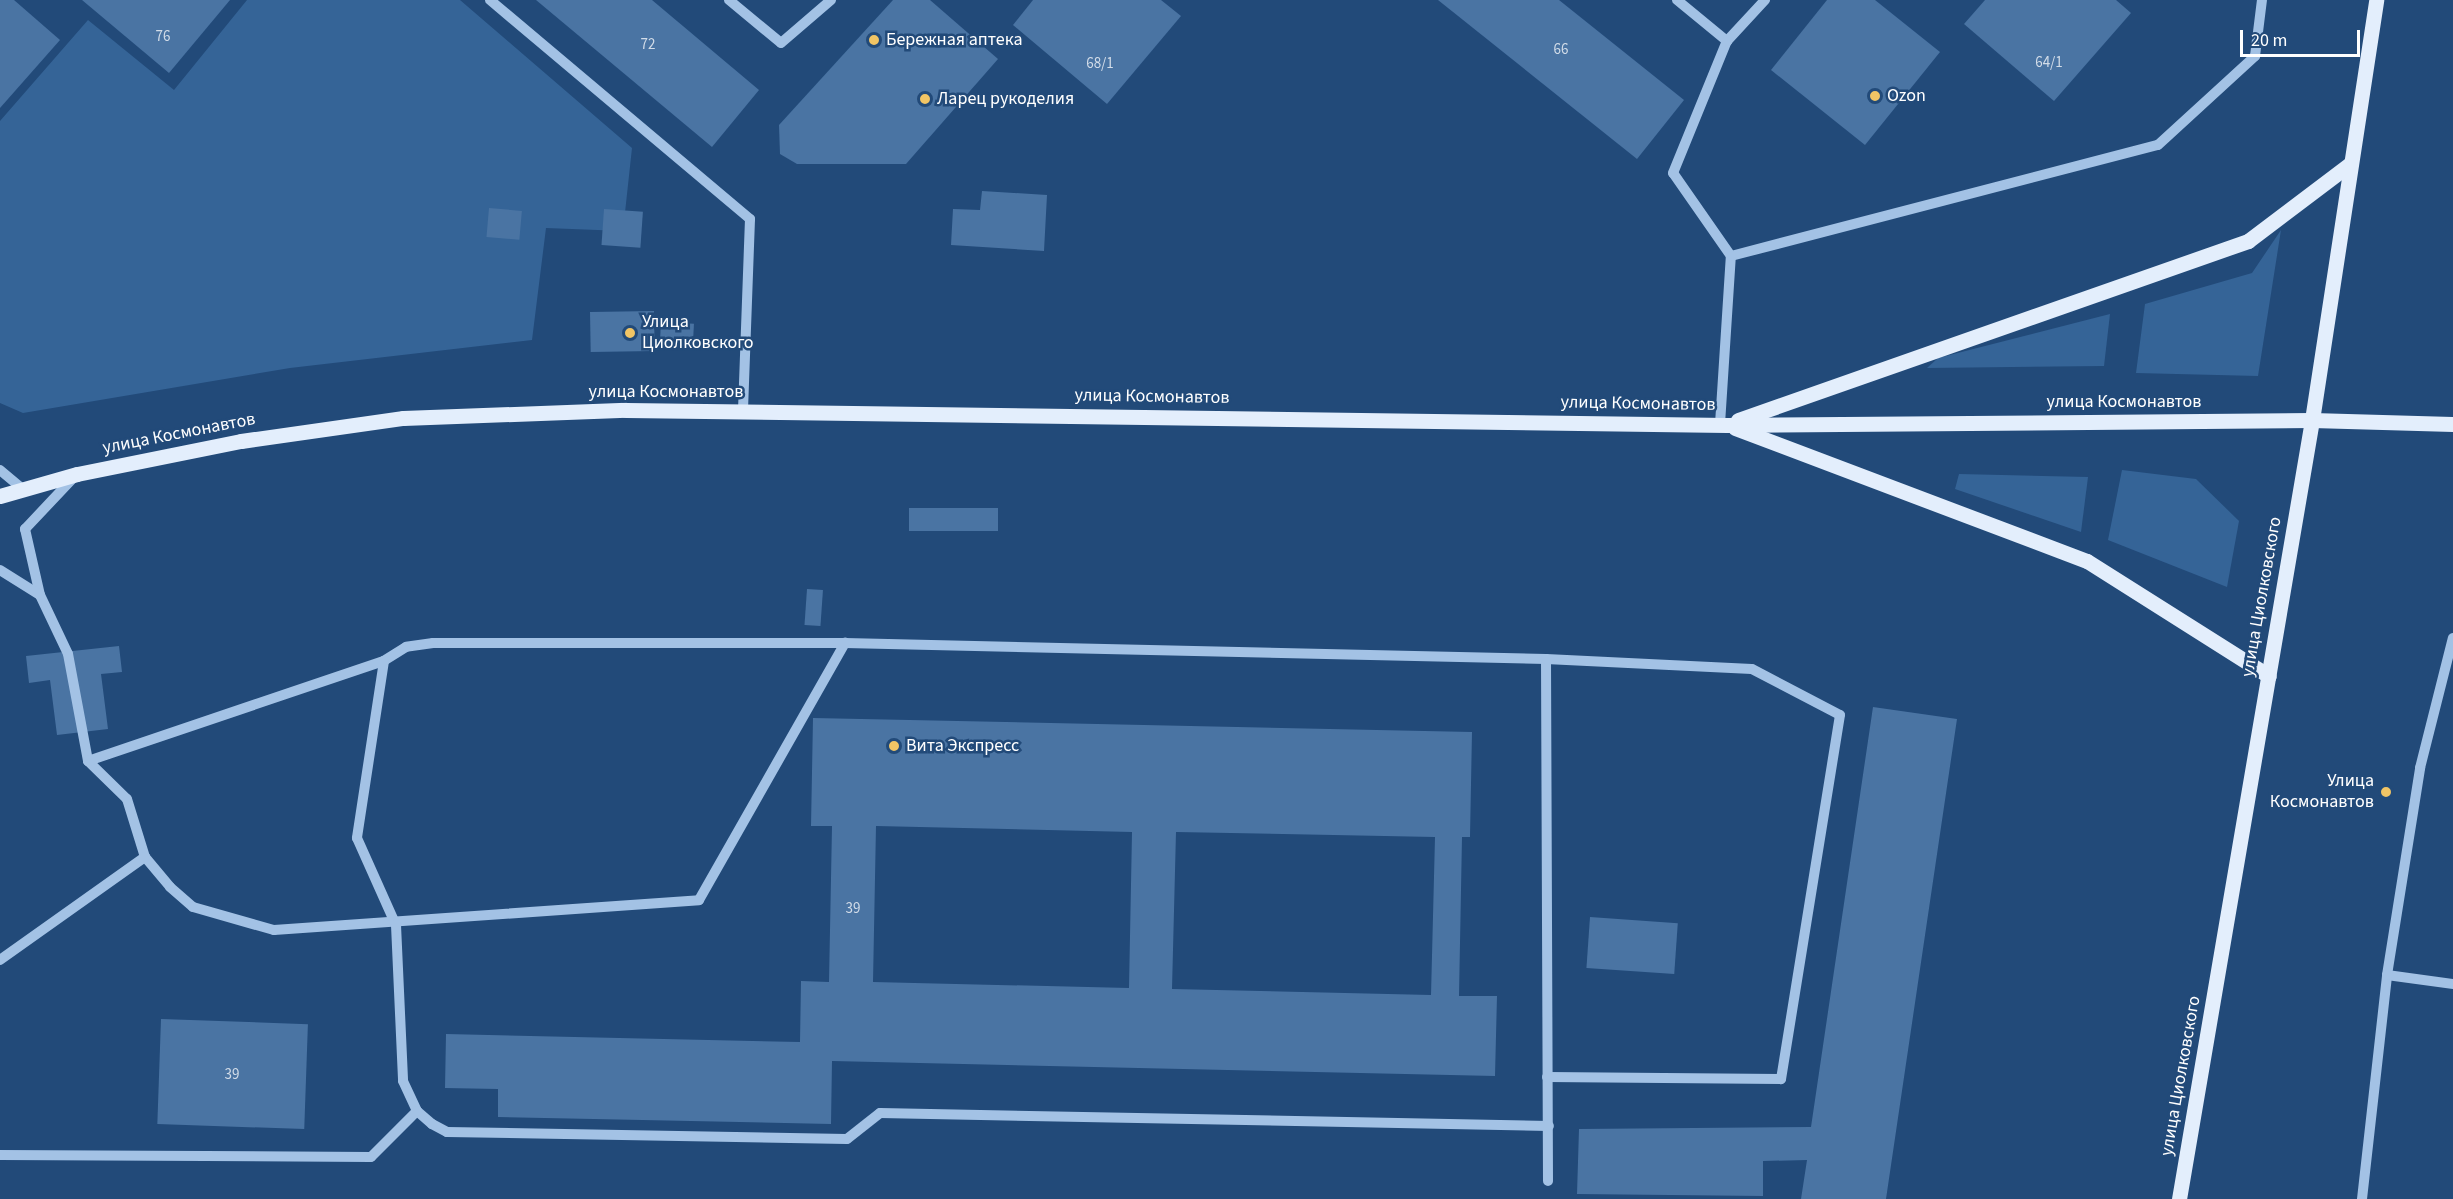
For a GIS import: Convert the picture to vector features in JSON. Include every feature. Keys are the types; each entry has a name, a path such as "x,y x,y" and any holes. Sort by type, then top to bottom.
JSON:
{"main road":[{"name":"улица Циолковского","path":"2179,1199 2312,420 2376,0"},
{"path":"1724,424 2248,241 2351,163"},
{"name":"улица Космонавтов","path":"0,496 77,474 241,441 403,418 742,412 1724,424 2312,420 2453,424"},
{"path":"1724,424 2087,561 2269,676"}],"street":[{"path":"490,0 750,219 742,412"},
{"path":"729,0 781,43 831,0"},
{"path":"1677,0 1727,41"},
{"path":"1724,424 1731,256 1673,173 1727,41 1765,0"},
{"path":"1731,256 2158,145 2255,57 2262,0"},
{"path":"0,470 23,489"},
{"path":"77,474 25,528 40,595 68,654 88,761 127,799 145,857 194,907 237,923 274,930 396,925 699,900 845,643"},
{"path":"0,570 40,595"},
{"path":"2362,1199 2387,975 2420,768 2453,638"},
{"path":"88,761 384,660 406,647 433,643 845,643 1546,659 1752,669 1840,715 1782,1079 1547,1077"},
{"path":"1546,659 1548,1181"},
{"path":"384,660 357,838 365,866 396,925 403,1081 417,1111 447,1132 847,1139 880,1113 1549,1126"},
{"path":"0,960 145,857"},
{"path":"2387,975 2453,984"},
{"path":"0,1155 371,1157 417,1111"}],"shaded area":[{"path":"247,0 460,0 632,148 623,231 546,228 532,340 290,368 23,413 0,403 0,121 88,20 174,90"},
{"path":"2281,230 2258,376 2136,373 2145,304 2252,273"},
{"path":"2110,314 2104,366 1927,368 1938,358"},
{"path":"2122,470 2196,479 2239,521 2227,587 2108,540"},
{"path":"1959,474 2088,477 2081,532 1955,489"}],"building":[{"path":"0,0 14,0 60,40 0,108"},
{"path":"82,0 230,0 169,73"},
{"path":"536,0 652,0 759,90 712,147"},
{"path":"893,0 930,0 998,59 906,164 797,164 780,154 779,125"},
{"path":"1033,0 1161,0 1181,16 1107,104 1013,25"},
{"path":"1438,0 1559,0 1684,100 1637,159"},
{"path":"1827,0 1875,0 1940,52 1865,145 1771,70"},
{"path":"1985,0 2116,0 2131,13 2054,101 1964,24"},
{"path":"982,191 1047,195 1044,251 951,245 953,209 980,210"},
{"path":"489,208 522,211 519,240 486,237"},
{"path":"604,209 643,212 640,248 601,245"},
{"path":"654,311 655,351 591,352 590,312"},
{"path":"661,322 694,324 693,343 660,341"},
{"path":"909,508 998,508 998,531 909,531"},
{"path":"807,589 823,590 820,626 804,625"},
{"path":"119,646 122,672 101,674 108,729 57,735 50,680 29,683 26,656"},
{"path":"1873,707 1957,719 1886,1199 1801,1199 1807,1160 1763,1161 1763,1196 1577,1194 1579,1129 1811,1127"},
{"path":"813,718 1472,732 1470,837 1462,837 1459,996 1497,996 1495,1076 832,1061 831,1124 498,1117 498,1089 445,1088 446,1034 800,1042 801,981 829,982 832,826 811,826","holes":["876,826 1132,832 1129,988 873,982","1176,832 1435,837 1431,995 1172,989"]},
{"path":"1590,917 1678,923 1674,974 1586,968"},
{"path":"161,1019 308,1024 304,1129 157,1124"}],"place":[{"name":"Бережная аптека","path":"874,40"},
{"name":"Ozon","path":"1875,96"},
{"name":"Ларец рукоделия","path":"925,99"},
{"name":"Улица Циолковского","path":"630,333"},
{"name":"Вита Экспресс","path":"894,746"},
{"name":"Улица Космонавтов","path":"2386,792"}]}
